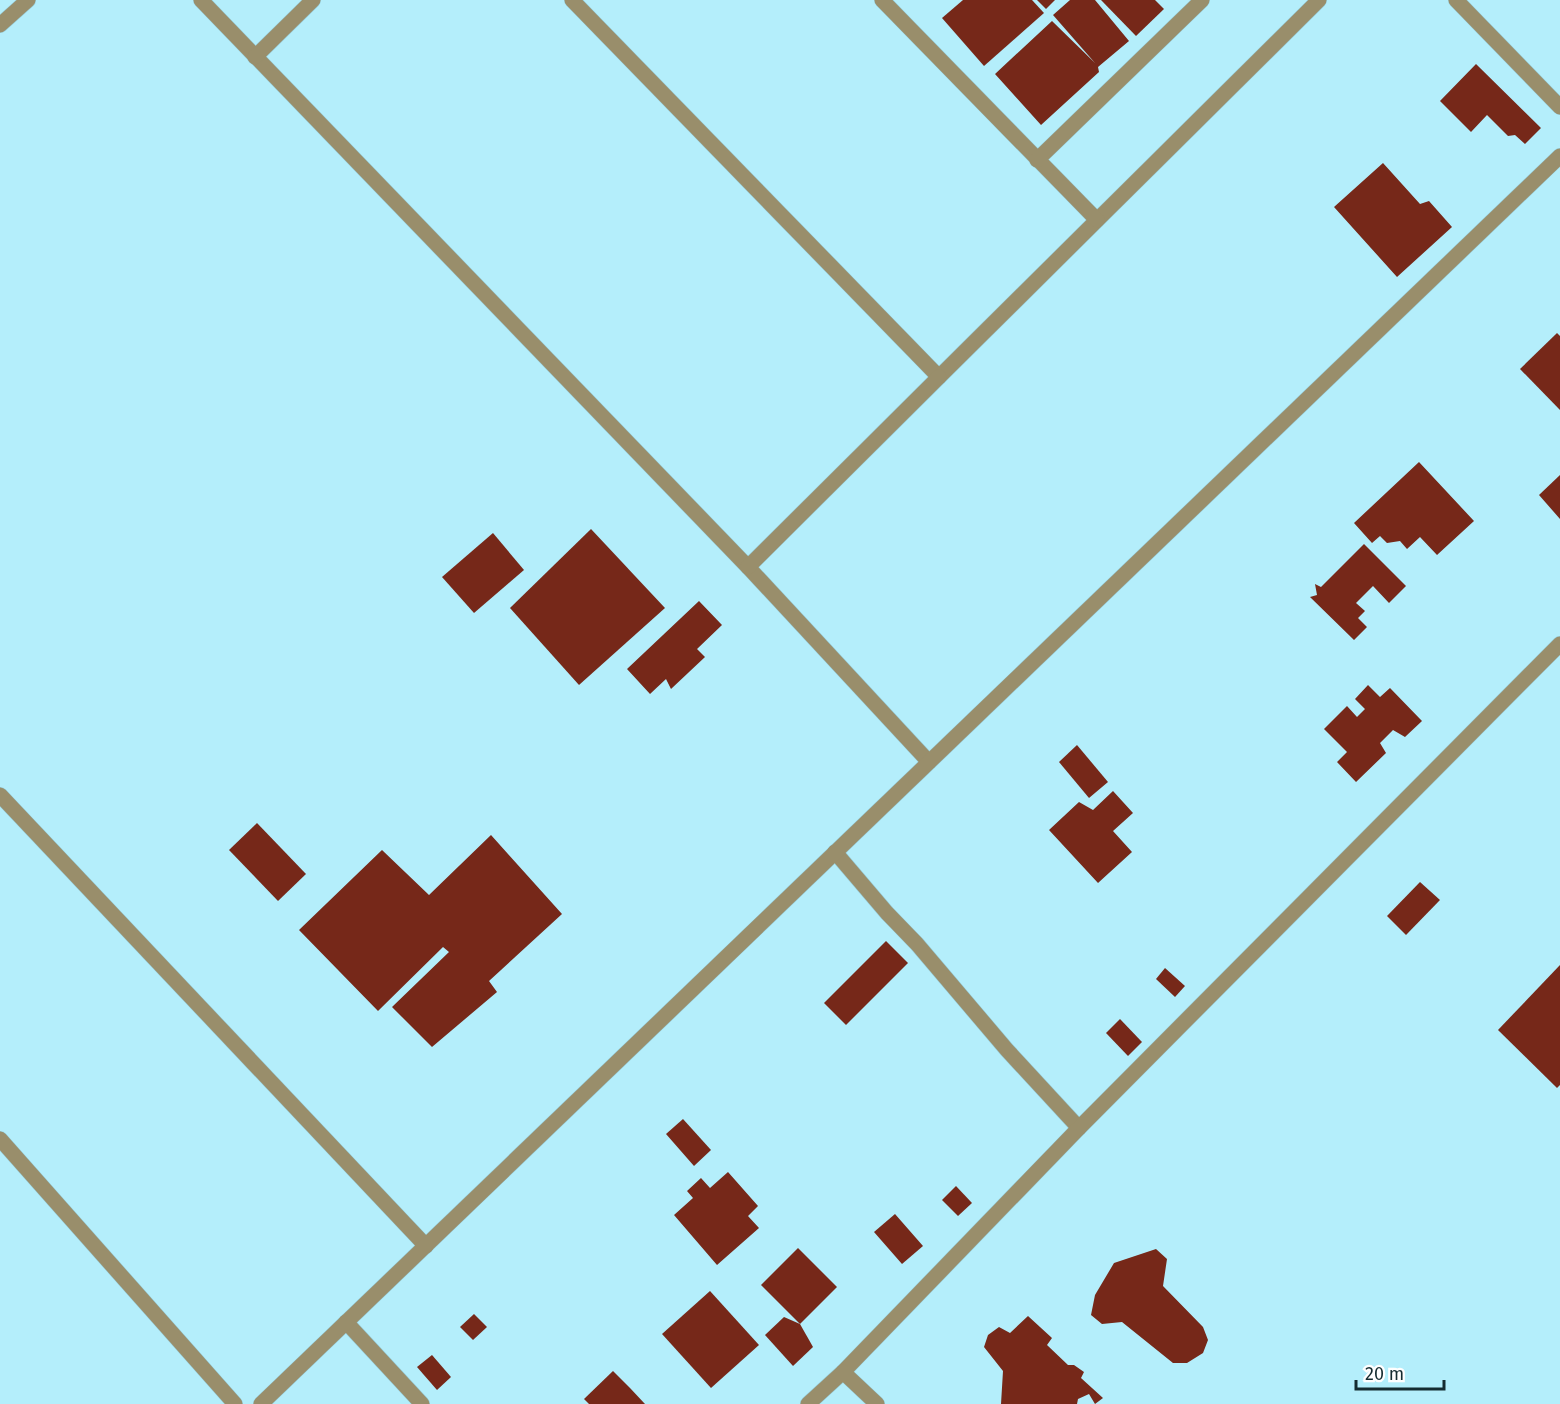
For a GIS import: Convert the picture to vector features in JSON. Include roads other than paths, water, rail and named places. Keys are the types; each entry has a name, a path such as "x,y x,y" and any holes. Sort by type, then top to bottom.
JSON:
{"street":[{"path":"0,25 28,0"},
{"path":"201,0 748,567 929,762"},
{"path":"255,57 313,0"},
{"path":"572,0 939,377"},
{"path":"882,0 1097,220"},
{"path":"1037,160 1202,0"},
{"path":"748,567 1320,0"},
{"path":"1456,0 1560,107"},
{"path":"261,1404 1560,156"},
{"path":"808,1404 843,1372 1079,1128 1560,644"},
{"path":"0,795 426,1246"},
{"path":"835,852 1007,1050 1079,1128"},
{"path":"0,1139 235,1404"},
{"path":"346,1322 422,1404"},
{"path":"843,1372 877,1404"}]}
